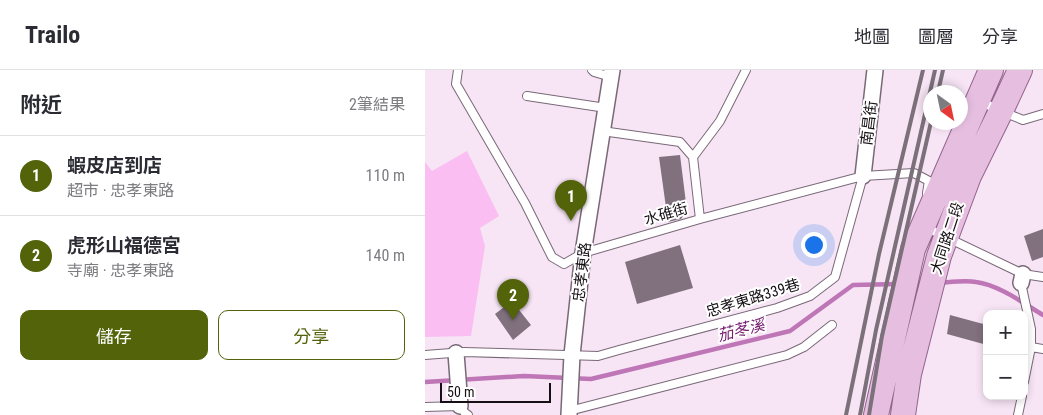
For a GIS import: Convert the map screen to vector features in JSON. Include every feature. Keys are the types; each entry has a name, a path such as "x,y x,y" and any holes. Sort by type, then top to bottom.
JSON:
{"main road":[{"name":"大同路二段","path":"877,415 913,249 991,70"},
{"name":"大同路二段","path":"903,415 909,374 942,246 969,176 1020,70"}],"street":[{"name":"南昌街","path":"863,176 875,70"},
{"name":"忠孝東路","path":"569,409 572,358 583,253 612,73"},
{"path":"456,353 464,410"}],"lane":[{"name":"水碓街","path":"457,70 456,84 525,203 552,257 564,264 583,253 700,219 863,176 914,173 929,181 923,226"},
{"path":"592,70 594,72 612,73"},
{"path":"693,157 720,121 746,70"},
{"path":"527,96 606,108"},
{"path":"978,100 1023,120 1043,114"},
{"path":"602,132 680,142 693,157 700,219"},
{"name":"忠孝東路339巷","path":"425,355 464,352 572,358 598,356 777,308 810,296 835,278 863,176"},
{"path":"923,226 942,246 1022,278 1043,277"},
{"path":"1022,278 1031,329 1031,347 1028,362"},
{"path":"569,409 787,355 804,347 832,325"},
{"path":"1031,347 1043,349"},
{"path":"1018,415 1021,400"},
{"path":"425,407 464,410"}],"shaded area":[{"path":"467,151 499,216 480,228 485,246 471,336 425,337 425,162 432,171"}],"building":[{"path":"680,155 687,211 681,219 668,222 659,157"},
{"path":"1043,229 1043,257 1032,261 1024,236"},
{"path":"680,245 693,288 637,304 625,262"},
{"path":"512,301 531,325 513,340 495,314"},
{"path":"950,315 983,324 983,344 947,334"}],"waterway":[{"name":"茄苳溪","path":"940,283 967,281 985,284 1011,295 1043,315"},
{"name":"茄苳溪","path":"425,382 524,376 591,379 790,331 853,285 898,284"}],"railway":[{"path":"846,415 879,254 923,70"},
{"path":"860,415 876,330 935,70"},
{"path":"940,85 943,70"},
{"path":"869,415 882,336 929,130"}],"place":[{"name":"蝦皮店到店","path":"571,221"},
{"name":"虎形山福德宮","path":"513,320"}]}
